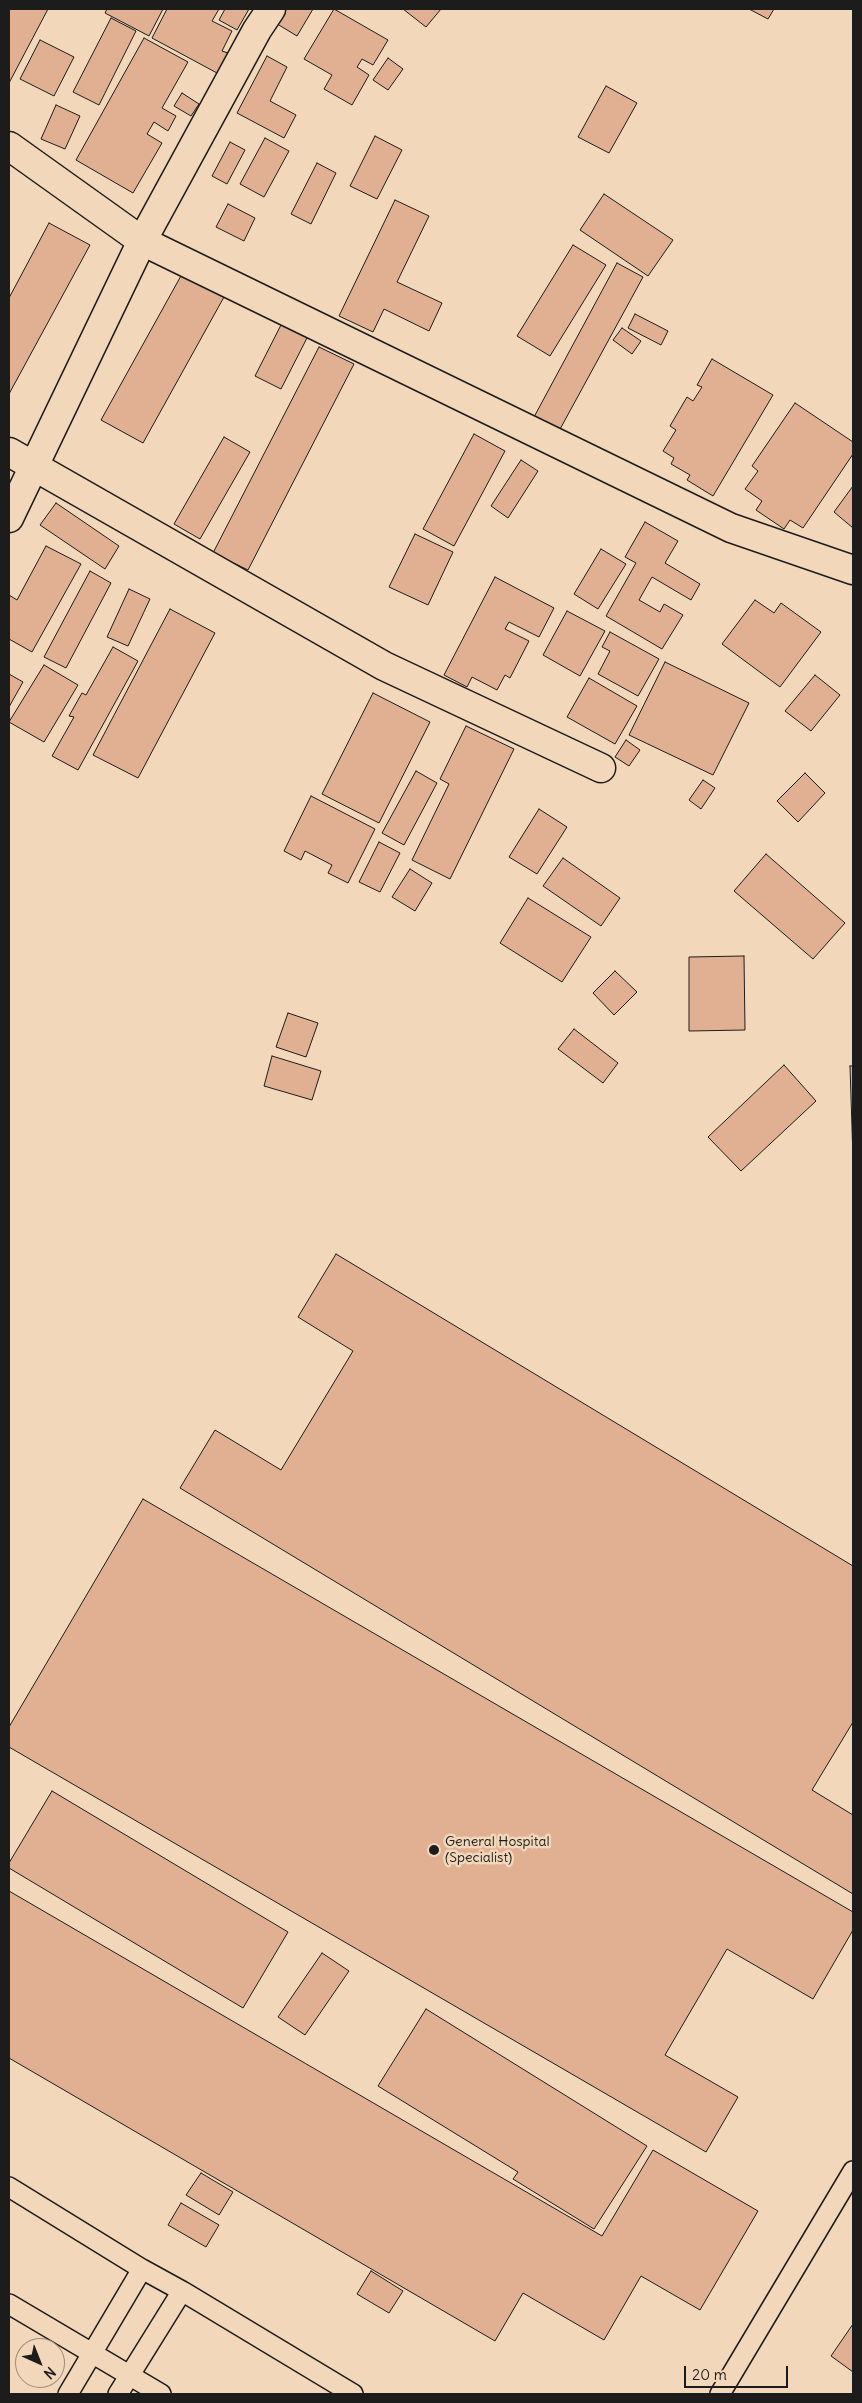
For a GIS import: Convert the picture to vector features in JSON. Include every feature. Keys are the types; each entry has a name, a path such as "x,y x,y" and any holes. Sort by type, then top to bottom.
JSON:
{"street":[{"path":"9,518 142,242 257,30 271,9"},
{"path":"9,146 142,242 731,528 853,570"},
{"path":"9,452 384,666 601,768"}],"lane":[{"path":"720,2394 853,2171"},
{"path":"9,2186 142,2269 353,2394"},
{"path":"68,2394 142,2269"},
{"path":"118,2394 182,2291"},
{"path":"9,2304 161,2394"}],"building":[{"path":"9,9 48,9 9,83"},
{"path":"107,9 163,9 149,36 105,13"},
{"path":"167,9 219,9 212,21 232,31 222,51 228,53 217,73 152,38"},
{"path":"225,9 249,9 237,30 219,20"},
{"path":"282,9 313,9 297,36 274,22"},
{"path":"334,9 388,40 373,65 362,59 357,67 369,75 352,105 324,89 332,75 304,59"},
{"path":"403,9 441,9 426,27"},
{"path":"749,9 774,9 768,19"},
{"path":"111,18 136,31 99,105 73,92"},
{"path":"144,38 188,62 162,108 176,116 168,131 154,122 147,134 162,143 133,193 76,160"},
{"path":"40,40 74,57 54,96 20,79"},
{"path":"267,56 287,67 270,101 296,115 284,138 237,113"},
{"path":"388,58 403,69 388,90 373,80"},
{"path":"606,86 637,103 609,153 578,137"},
{"path":"182,93 199,104 191,116 174,106"},
{"path":"56,105 80,116 65,149 41,139"},
{"path":"375,136 402,150 377,199 350,186"},
{"path":"265,138 289,151 264,197 240,184"},
{"path":"230,142 245,150 227,184 212,176"},
{"path":"317,163 336,173 311,224 291,214"},
{"path":"604,194 673,240 648,276 580,230"},
{"path":"395,200 429,216 397,282 442,303 429,331 384,309 373,332 339,316"},
{"path":"228,204 255,218 244,241 216,227"},
{"path":"49,223 90,245 9,394 9,298"},
{"path":"573,245 606,265 550,356 517,336"},
{"path":"617,263 643,277 559,431 534,417"},
{"path":"182,274 224,297 143,443 101,420"},
{"path":"635,314 668,331 661,345 628,328"},
{"path":"283,321 309,334 281,389 255,376"},
{"path":"622,328 641,341 632,354 613,340"},
{"path":"319,347 354,364 248,570 213,553"},
{"path":"712,359 773,395 713,496 687,480 690,475 671,464 674,458 663,451 676,430 670,426 687,397 693,401 702,387 697,385"},
{"path":"795,403 853,442 853,454 803,528 790,520 784,529 756,510 762,501 745,489 758,471 752,466"},
{"path":"474,434 505,451 454,546 423,529"},
{"path":"224,437 250,452 200,539 174,524"},
{"path":"521,460 538,471 508,518 491,506"},
{"path":"853,486 853,528 834,512"},
{"path":"56,503 119,546 105,569 40,525"},
{"path":"645,522 678,541 665,563 700,584 691,600 652,577 639,600 660,612 664,604 683,615 662,649 606,616 636,563 625,557"},
{"path":"415,534 453,552 428,605 389,587"},
{"path":"46,546 81,564 32,652 9,639 9,595 17,600"},
{"path":"601,549 626,564 598,609 574,594"},
{"path":"90,571 111,583 66,668 44,657"},
{"path":"495,577 554,608 539,637 509,622 505,629 529,641 510,678 505,675 497,690 472,677 467,687 444,675"},
{"path":"129,589 150,599 128,646 107,637"},
{"path":"755,600 774,613 781,603 821,632 780,687 722,644"},
{"path":"170,609 215,633 138,778 93,755"},
{"path":"567,611 605,631 580,676 543,655"},
{"path":"610,632 659,659 638,696 598,674 610,651 602,647"},
{"path":"113,647 138,661 78,770 52,756 74,717 69,716 82,693 86,695"},
{"path":"665,662 749,703 713,775 629,735"},
{"path":"44,665 78,685 44,742 9,722"},
{"path":"9,674 23,682 9,707"},
{"path":"815,675 840,695 811,731 785,711"},
{"path":"589,678 637,706 615,744 567,717"},
{"path":"373,693 430,722 379,823 322,794"},
{"path":"466,726 514,749 450,879 412,860 449,784 440,779"},
{"path":"626,740 640,750 629,766 615,757"},
{"path":"416,771 437,783 404,845 382,833"},
{"path":"805,773 825,793 798,822 777,801"},
{"path":"703,780 715,788 701,809 689,800"},
{"path":"311,796 375,829 348,883 328,873 332,865 305,851 301,860 284,851"},
{"path":"539,809 567,827 537,874 509,857"},
{"path":"379,842 400,853 380,892 359,882"},
{"path":"766,854 845,923 813,959 734,891"},
{"path":"563,858 620,898 601,926 543,886"},
{"path":"410,869 432,883 415,911 392,897"},
{"path":"528,898 591,937 562,982 500,943"},
{"path":"744,956 745,1030 689,1031 689,957"},
{"path":"615,971 637,992 614,1015 593,993"},
{"path":"288,1013 318,1023 306,1057 276,1047"},
{"path":"574,1029 618,1063 603,1083 558,1049"},
{"path":"272,1056 321,1071 312,1100 264,1086"},
{"path":"784,1065 816,1101 741,1171 708,1137"},
{"path":"850,1066 853,1066 853,1159"},
{"path":"336,1254 853,1566 853,1722 812,1790 853,1815 853,1894 180,1488 215,1430 281,1470 353,1351 298,1317"},
{"path":"143,1499 853,1912 853,1930 813,1999 727,1949 665,2055 738,2097 706,2152 9,1747 9,1727"},
{"path":"52,1791 288,1932 243,2008 9,1868 9,1863"},
{"path":"9,1891 602,2236 653,2150 758,2211 700,2310 641,2276 604,2340 523,2293 495,2341 9,2058"},
{"path":"322,1953 349,1971 305,2035 278,2017"},
{"path":"426,2009 647,2146 594,2229 513,2179 518,2172 378,2086"},
{"path":"201,2173 233,2192 219,2215 186,2195"},
{"path":"181,2203 219,2225 206,2247 168,2225"},
{"path":"371,2271 403,2291 389,2313 357,2294"},
{"path":"853,2324 853,2372 831,2356"}],"place":[{"name":"General Hospital (Specialist)","path":"434,1850"}]}
